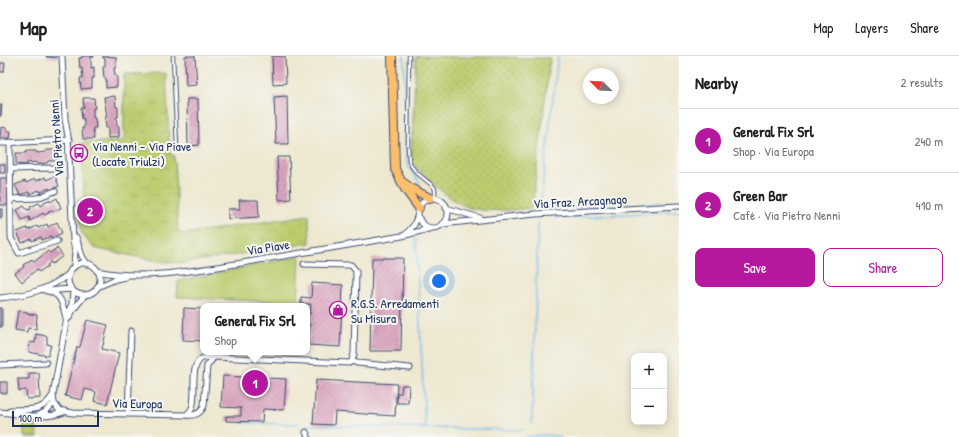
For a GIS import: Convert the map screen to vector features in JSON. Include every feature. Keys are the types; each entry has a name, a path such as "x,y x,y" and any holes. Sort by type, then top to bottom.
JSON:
{"highway":[{"path":"392,56 395,169 418,210"},
{"path":"400,180 412,189 432,198"}],"street":[{"name":"Via Pietro Nenni","path":"62,56 65,119 69,140 72,218 75,251 74,267"},
{"path":"0,143 69,140"},
{"path":"10,142 11,238 19,253 57,241"},
{"path":"10,169 52,168"},
{"path":"11,199 37,198 55,191"},
{"path":"402,236 412,229 418,210 423,202 432,198 442,202 446,208 447,216 442,224"},
{"name":"Via Fraz. Arcagnago","path":"442,224 535,214 679,206"},
{"path":"446,208 483,219"},
{"path":"418,210 418,217 424,225 432,228"},
{"name":"Via Pietro Nenni","path":"72,218 79,247 87,264"},
{"name":"Via Piave","path":"84,295 93,292 97,287 116,279 138,275 195,270 402,236 442,224"},
{"path":"45,290 69,274 74,267 81,264 87,264"},
{"name":"Via Piave","path":"87,264 97,271 108,274 138,275"},
{"path":"304,264 351,265 356,270 354,354 352,361"},
{"path":"97,271 99,279 97,287"},
{"path":"67,322 73,310 84,295 78,294 72,290 68,281 69,274"},
{"path":"0,298 45,290 72,290"},
{"path":"45,290 62,299 67,322"},
{"path":"64,412 58,410 54,403 53,395 72,290"},
{"path":"128,414 131,331"},
{"path":"186,416 192,409 195,370 197,363 200,359 214,356 349,363 352,361 357,363 410,368"},
{"name":"Via Europa","path":"0,411 37,416 55,415 64,412 194,416 202,411 204,406 207,366 209,361 214,356"},
{"path":"0,366 46,363"},
{"path":"0,411 40,408 45,406 53,395"},
{"path":"37,416 45,412 54,403"}],"lane":[{"path":"172,56 177,147"},
{"path":"408,56 409,161 417,174 433,186 435,192 432,198"}],"green space":[{"path":"416,56 550,58 532,208 488,210 474,209 466,206 457,202 440,190 411,161"},
{"path":"166,73 170,155 174,155 178,231 183,234 309,215 310,243 184,263 164,262 102,250 95,248 90,244 82,233 80,226 79,201 84,199 82,143 124,141 124,74"},
{"path":"300,256 298,303 177,297 178,281"},
{"path":"34,417 38,437 24,437 24,418"}],"building":[{"path":"57,56 57,58 46,57"},
{"path":"82,56 94,56 91,57 91,68 94,67 92,88 81,89 80,78 83,78 79,58 82,58"},
{"path":"103,56 116,57 116,67 114,68 115,76 117,76 117,87 106,88 106,78 104,78 103,67 105,67 105,58 103,58"},
{"path":"185,56 195,56 197,85 186,86"},
{"path":"272,56 285,56 286,83 273,84"},
{"path":"0,63 5,63 4,72 0,72"},
{"path":"115,96 116,107 118,107 118,117 116,117 117,126 119,126 119,137 108,138 104,97"},
{"path":"287,96 288,144 276,144 274,97"},
{"path":"83,98 94,98 95,108 93,108 93,118 95,118 96,128 93,128 94,139 83,139 82,128 84,128 84,119 82,119 81,108 84,108"},
{"path":"187,99 198,99 199,145 188,146"},
{"path":"0,105 2,105 1,116 0,116"},
{"path":"1,127 7,128 7,131 11,131 10,138 0,138"},
{"path":"46,150 57,150 57,161 48,161 47,163 37,164 37,162 27,163 27,165 16,164 16,153 36,151 37,153 46,152"},
{"path":"277,157 289,157 291,199 279,200"},
{"path":"0,164 5,164 5,173 0,173"},
{"path":"55,176 59,186 50,190 49,188 40,192 39,190 30,194 29,192 20,195 15,185 25,181 26,183 35,179 36,181 45,177 46,180"},
{"path":"0,178 8,178 8,205 0,205"},
{"path":"57,198 61,208 54,211 48,211 49,213 44,215 43,213 30,221 29,217 22,220 17,210 24,206 27,210 31,209 30,207 39,203 41,206 45,203 44,202 49,200 50,202"},
{"path":"239,200 258,200 259,217 228,219 228,209 240,209"},
{"path":"0,209 2,209 2,218 0,218"},
{"path":"57,222 62,233 52,238 51,236 42,240 41,237 22,243 17,232 27,228 28,230 37,226 38,228 47,224 48,227"},
{"path":"57,248 63,256 52,264 51,262 39,272 37,269 22,282 15,273 32,259 34,262 48,251 50,253"},
{"path":"372,258 403,258 401,351 370,351"},
{"path":"312,283 343,285 340,347 310,345 311,304 301,303 301,297 311,298"},
{"path":"0,308 2,308 2,327 0,327"},
{"path":"184,308 200,309 200,341 183,340"},
{"path":"18,311 37,315 36,329 28,328 27,332 15,330"},
{"path":"87,320 108,325 102,349 119,353 107,404 94,401 96,392 85,389 82,400 65,396 77,347 80,347"},
{"path":"36,334 47,336 47,344 51,345 48,356 29,352 30,342 35,343"},
{"path":"29,373 39,373 40,398 27,399 26,390 19,391 18,379 29,379"},
{"path":"223,376 286,379 284,410 263,409 262,422 226,421 226,416 241,416 241,408 221,407"},
{"path":"316,380 397,384 395,416 335,412 334,425 313,424"},
{"path":"0,382 7,382 7,393 0,393"},
{"path":"402,385 409,385 408,403 397,403 397,393 401,393"}],"waterway":[{"path":"404,56 406,156 409,168 420,183"},
{"path":"541,200 558,56"},
{"path":"540,209 679,202"},
{"path":"554,218 679,211"},
{"path":"532,424 538,220"},
{"path":"416,240 425,428"},
{"path":"241,423 298,424"},
{"path":"307,425 523,430"},
{"path":"526,437 545,435 561,437"}],"place":[{"name":"Via Nenni - Via Piave (Locate Triulzi)","path":"79,153"},
{"name":"Green Bar","path":"90,211"},
{"name":"R.G.S. Arredamenti Su Misura","path":"338,310"},
{"name":"General Fix Srl","path":"255,383"}]}
